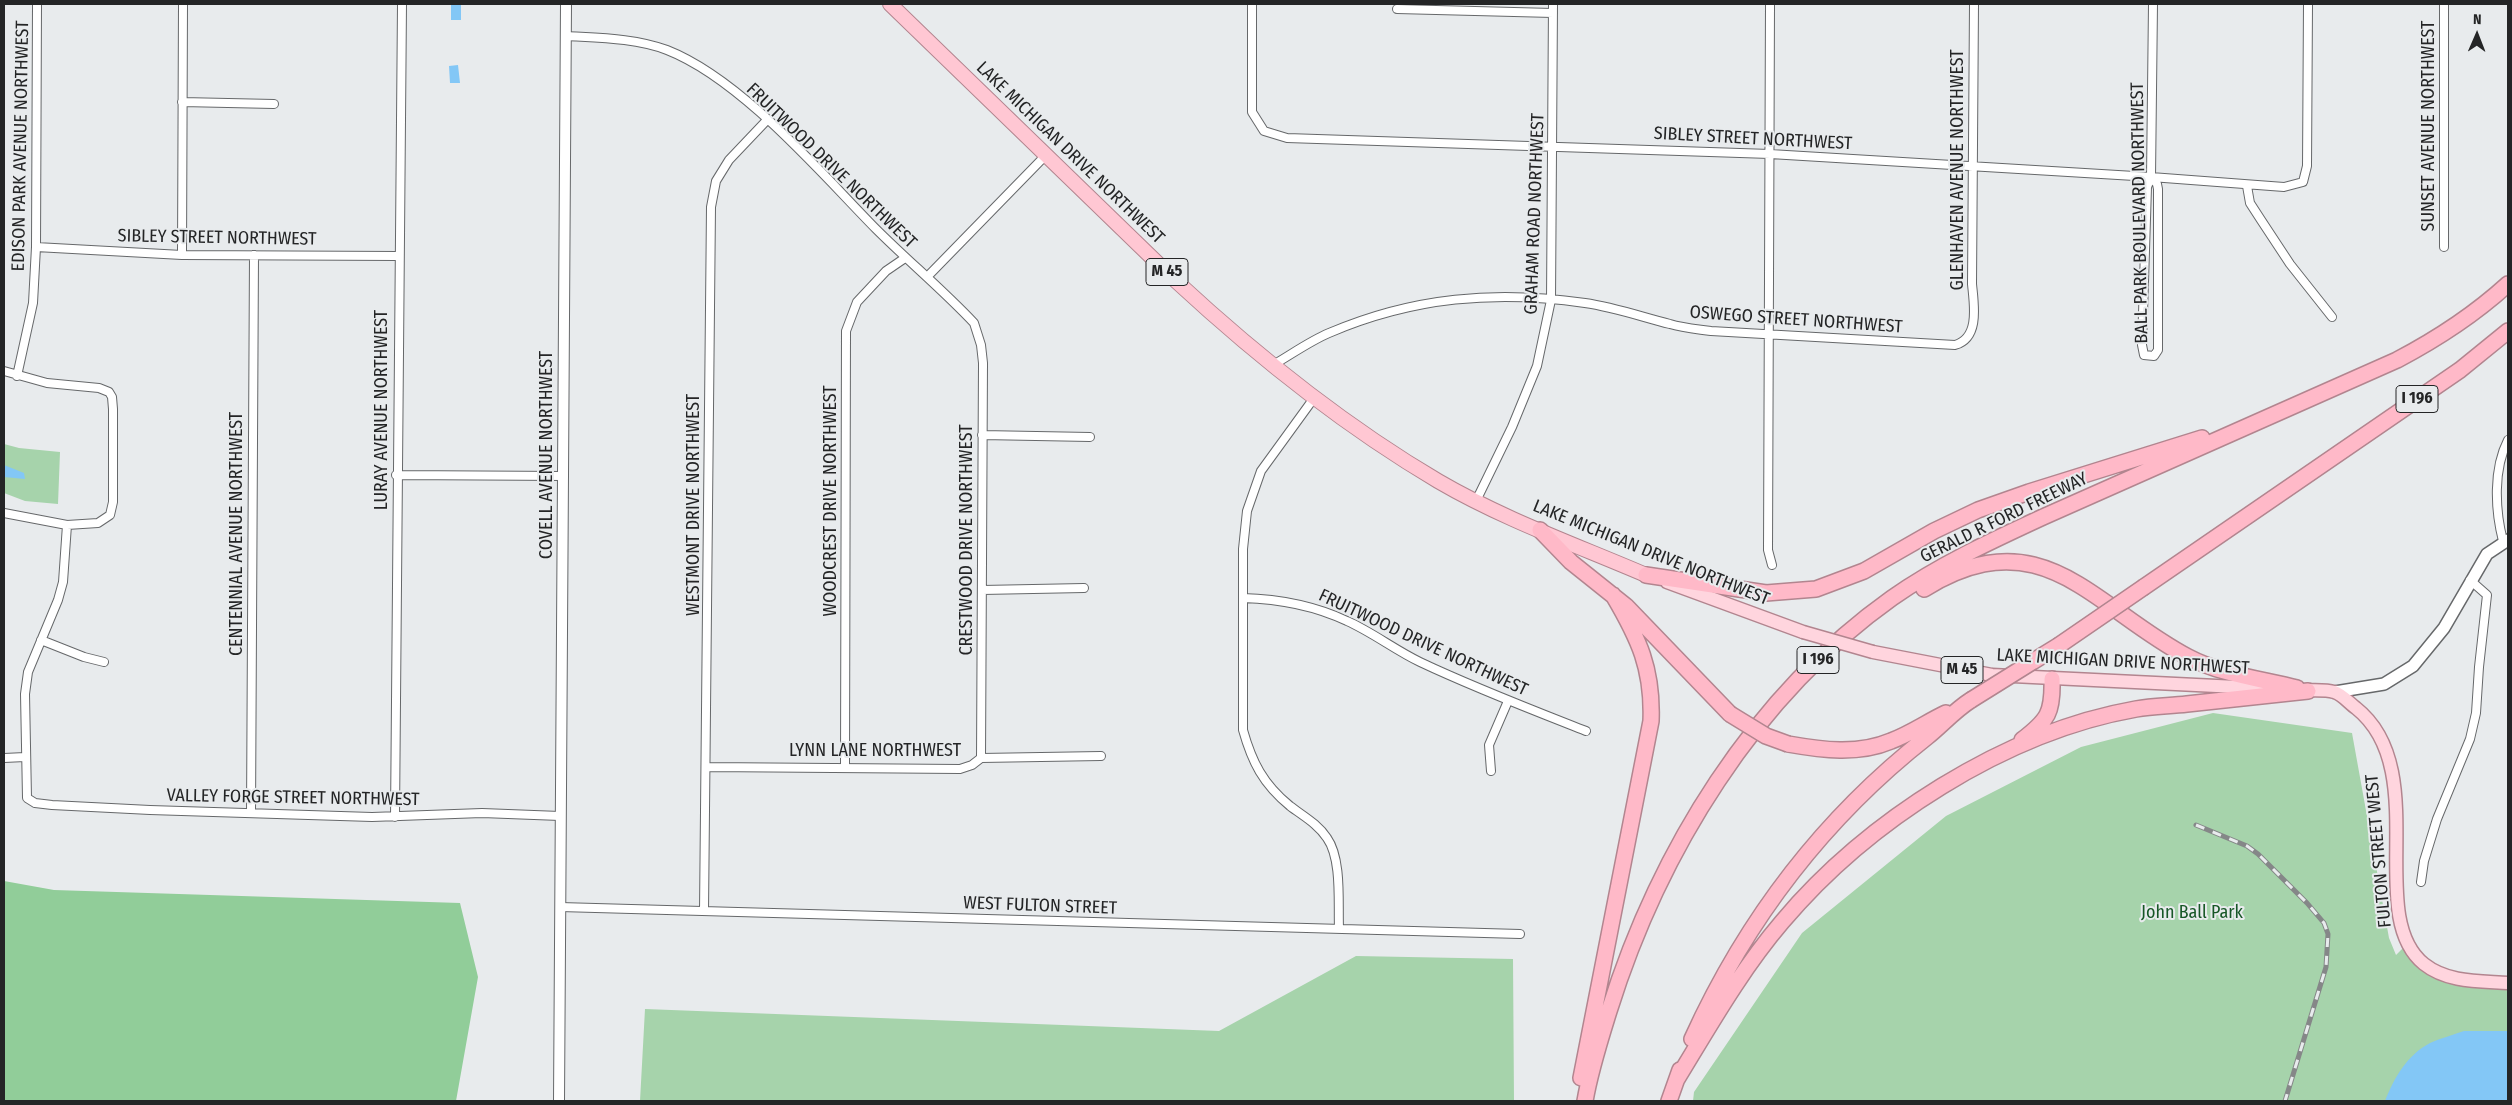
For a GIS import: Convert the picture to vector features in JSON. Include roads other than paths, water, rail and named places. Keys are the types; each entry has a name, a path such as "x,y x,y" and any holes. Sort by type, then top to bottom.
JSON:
{"highway":[{"name":"LAKE MICHIGAN DRIVE NORTHWEST","path":"890,4 1212,314 1314,398 1386,448 1476,501 1646,574"},
{"name":"GERALD R FORD FREEWAY","path":"1585,1101 1605,1024 1640,923 1698,813 1729,765 1774,708 1825,653 1891,599 1930,573 1985,544 2396,360 2436,339 2480,308 2508,284"},
{"name":"I 196","path":"1669,1101 1696,1031 1733,957 1785,879 1810,848 1857,798 1969,702 2058,646 2144,587 2460,370 2508,332"},
{"path":"1646,574 1766,593 1816,588 1864,571 1934,531 1978,510 2029,492 2260,420"},
{"path":"1540,530 1570,562 1626,606 1730,714 1766,736 1788,744 1834,751 1863,749 1889,742 1969,702"},
{"path":"1862,623 1888,611 1956,572 1979,564 2026,564 2060,573 2083,585 2164,643 2189,658 2216,668 2308,691"},
{"path":"1576,1101 1651,720 1652,695 1647,665 1638,640 1612,596"},
{"path":"2009,750 2046,720 2052,698 2052,680"},
{"path":"1677,1079 1727,995 1782,921 1828,874 1879,830 1944,786 2009,750 2068,727 2137,709 2308,691"}],"main road":[{"name":"LAKE MICHIGAN DRIVE NORTHWEST","path":"1646,574 1803,632 1873,652 1992,675 2052,680 2335,692 2384,684 2413,666 2444,628 2470,580 2487,554 2506,540"},
{"name":"FULTON STREET WEST","path":"2335,692 2360,712 2376,729 2388,754 2394,782 2398,907 2407,944 2424,964 2446,976 2458,979 2508,983"}],"street":[{"name":"EDISON PARK AVENUE NORTHWEST","path":"17,376 33,303 36,247 37,4"},
{"path":"182,255 183,4"},
{"name":"LURAY AVENUE NORTHWEST","path":"395,817 396,475 402,4"},
{"name":"COVELL AVENUE NORTHWEST","path":"559,1101 566,4"},
{"name":"SIBLEY STREET NORTHWEST","path":"1252,4 1252,112 1260,127 1277,136 1307,140 1770,154 2284,187 2303,182 2307,166 2308,4"},
{"name":"GRAHAM ROAD NORTHWEST","path":"1476,501 1512,427 1537,366 1551,300 1553,4"},
{"path":"1770,4 1768,550 1772,565"},
{"name":"GLENHAVEN AVENUE NORTHWEST","path":"1970,336 1974,311 1972,284 1974,4"},
{"name":"BALL PARK BOULEVARD NORTHWEST","path":"2151,177 2157,184 2158,189 2158,350 2151,358 2144,355 2142,345 2147,187 2151,177 2153,4"},
{"name":"SUNSET AVENUE NORTHWEST","path":"2444,4 2444,247"},
{"path":"1398,9 1553,13"},
{"name":"FRUITWOOD DRIVE NORTHWEST","path":"566,36 607,38 666,50 690,62 723,84 767,120 904,258 927,277 974,323"},
{"path":"182,102 274,104"},
{"name":"WESTMONT DRIVE NORTHWEST","path":"704,911 707,767 711,207 716,181 729,160 767,120"},
{"path":"927,277 1046,155"},
{"path":"2247,186 2250,203 2261,220 2290,264 2332,317"},
{"name":"SIBLEY STREET NORTHWEST","path":"36,247 182,255 398,256"},
{"name":"CENTENNIAL AVENUE NORTHWEST","path":"251,813 254,255"},
{"name":"WOODCREST DRIVE NORTHWEST","path":"845,766 846,331 857,302 886,271 904,258"},
{"name":"OSWEGO STREET NORTHWEST","path":"1273,365 1327,334 1362,320 1432,302 1466,297 1586,303 1682,326 1769,335 1955,345 1962,343 1970,336"},
{"name":"CRESTWOOD DRIVE NORTHWEST","path":"974,323 982,345 980,758"},
{"path":"4,371 47,383 100,388 109,392 112,397 113,409 113,502 110,515 98,523 67,525 4,513"},
{"path":"1314,398 1262,471 1247,511 1243,549 1243,730 1251,759 1266,783 1289,806 1312,821 1328,838 1335,856 1339,928"},
{"path":"982,435 1090,437"},
{"path":"2506,540 2498,522 2498,485 2500,462 2508,440"},
{"path":"396,475 564,476"},
{"path":"4,758 25,758 28,672 58,600 63,582 67,525"},
{"path":"2421,882 2424,861 2437,819 2470,739 2476,713 2479,667 2488,595 2470,580"},
{"path":"982,590 1084,588"},
{"name":"FRUITWOOD DRIVE NORTHWEST","path":"1243,598 1280,600 1310,606 1348,621 1417,660 1508,701 1586,731"},
{"path":"41,640 84,658 104,662"},
{"path":"1491,771 1489,745 1508,701"},
{"name":"LYNN LANE NORTHWEST","path":"707,767 845,766 960,769 972,765 980,758 1101,756"},
{"name":"VALLEY FORGE STREET NORTHWEST","path":"25,758 27,798 35,803 52,805 395,817 482,814 560,816"},
{"name":"WEST FULTON STREET","path":"560,907 1520,934"}],"water":[{"path":"451,4 461,4 461,20 451,20"},
{"path":"458,65 460,83 450,83 449,66"},
{"path":"4,465 24,473 25,479 4,477"},
{"path":"2464,1031 2508,1031 2508,1101 2385,1101 2402,1068 2415,1054 2430,1043"}],"railway":[{"path":"2196,825 2247,846 2258,854 2307,903 2324,923 2328,934 2326,967 2285,1101"}],"park label":[{"name":"John Ball Park","path":"2192,913"}]}
